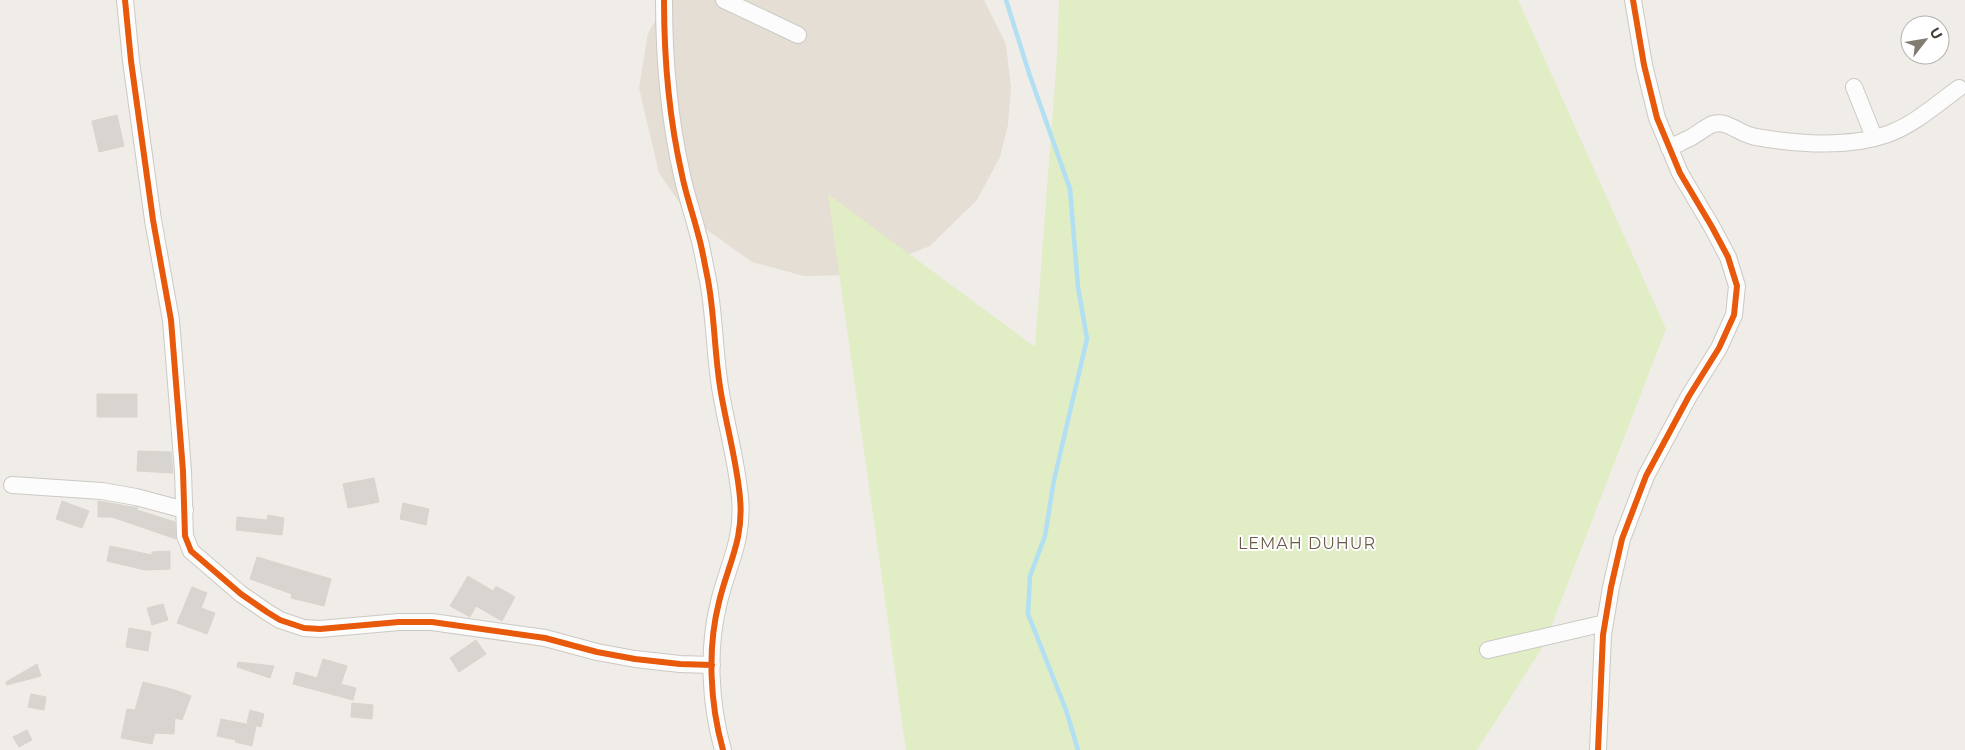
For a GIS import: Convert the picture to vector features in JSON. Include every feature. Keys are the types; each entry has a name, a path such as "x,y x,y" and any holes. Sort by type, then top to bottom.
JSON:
{"street":[{"path":"125,0 131,61 153,220 172,327 185,510 185,536 191,551 248,599 267,612 292,625 320,629 399,622 432,622 545,638 597,652 625,657 672,663 712,665"},
{"path":"664,0 665,61 674,132 681,174 698,233 708,279 721,392 740,496 740,531 715,619 712,665 715,711 723,750"},
{"path":"724,0 798,35"},
{"path":"1598,750 1605,623 1622,539 1646,476 1689,396 1719,348 1734,315 1737,286 1728,257 1680,173 1657,118 1644,64 1633,0"},
{"path":"1854,87 1874,137"},
{"path":"1669,148 1713,124 1725,123 1740,133 1752,137 1800,143 1825,144 1874,137 1888,134 1905,126 1959,88"},
{"path":"12,485 102,491 136,497 185,510"},
{"path":"1488,650 1605,623"}],"shaded area":[{"path":"668,0 984,0 1006,44 1011,88 1008,125 1000,157 977,200 930,246 856,275 804,276 752,262 690,218 659,173 639,88 648,33"}],"green space":[{"path":"1059,0 1518,0 1666,329 1544,645 1477,750 906,750 828,194 1035,347 1057,56"}],"building":[{"path":"117,115 124,146 99,152 92,121"},
{"path":"97,394 137,394 137,417 97,417"},
{"path":"138,451 171,452 173,473 137,471"},
{"path":"374,478 379,502 348,508 343,484"},
{"path":"62,501 89,511 82,528 56,519"},
{"path":"98,501 138,508 137,510 175,522 176,539 112,517 98,517"},
{"path":"403,503 429,509 426,525 400,519"},
{"path":"268,515 284,518 282,535 236,530 237,517 267,520"},
{"path":"110,546 152,555 152,552 170,551 170,569 145,570 107,561"},
{"path":"257,557 331,579 324,606 291,598 292,594 250,579"},
{"path":"468,576 493,591 496,586 515,597 502,621 476,606 470,617 450,606"},
{"path":"192,587 207,593 201,608 215,613 207,634 177,623"},
{"path":"163,604 168,620 152,625 147,608"},
{"path":"129,628 151,632 148,651 126,647"},
{"path":"476,640 486,654 459,672 450,658"},
{"path":"323,659 347,666 341,684 356,688 353,700 293,684 296,672 317,678"},
{"path":"238,662 274,666 270,678 237,667"},
{"path":"37,664 41,676 7,685 6,682"},
{"path":"143,682 191,696 182,720 175,718 174,734 155,733 152,744 121,738 127,709 135,710"},
{"path":"31,694 46,697 44,710 28,707"},
{"path":"352,703 373,705 372,719 351,717"},
{"path":"250,710 264,714 261,727 247,723"},
{"path":"221,719 256,726 252,746 217,736"},
{"path":"27,730 32,740 19,747 13,737"}],"waterway":[{"path":"1006,0 1030,76 1070,189 1078,287 1087,339 1054,480 1045,536 1030,576 1028,614 1066,710 1078,750"}],"cycle path":[{"path":"125,0 131,61 153,220 171,320 183,471 185,536 191,551 241,594 267,612 280,620 304,628 320,629 399,622 432,622 545,638 597,652 635,659 712,665"},
{"path":"664,0 666,66 677,153 701,244 710,289 723,406 737,472 740,498 740,527 719,602 713,638 713,695 723,750"},
{"path":"1598,750 1603,635 1622,539 1646,476 1689,396 1719,348 1734,315 1737,286 1728,257 1680,173 1657,118 1644,65 1633,0"}],"district":[{"name":"LEMAH DUHUR","path":"1307,543"}]}
